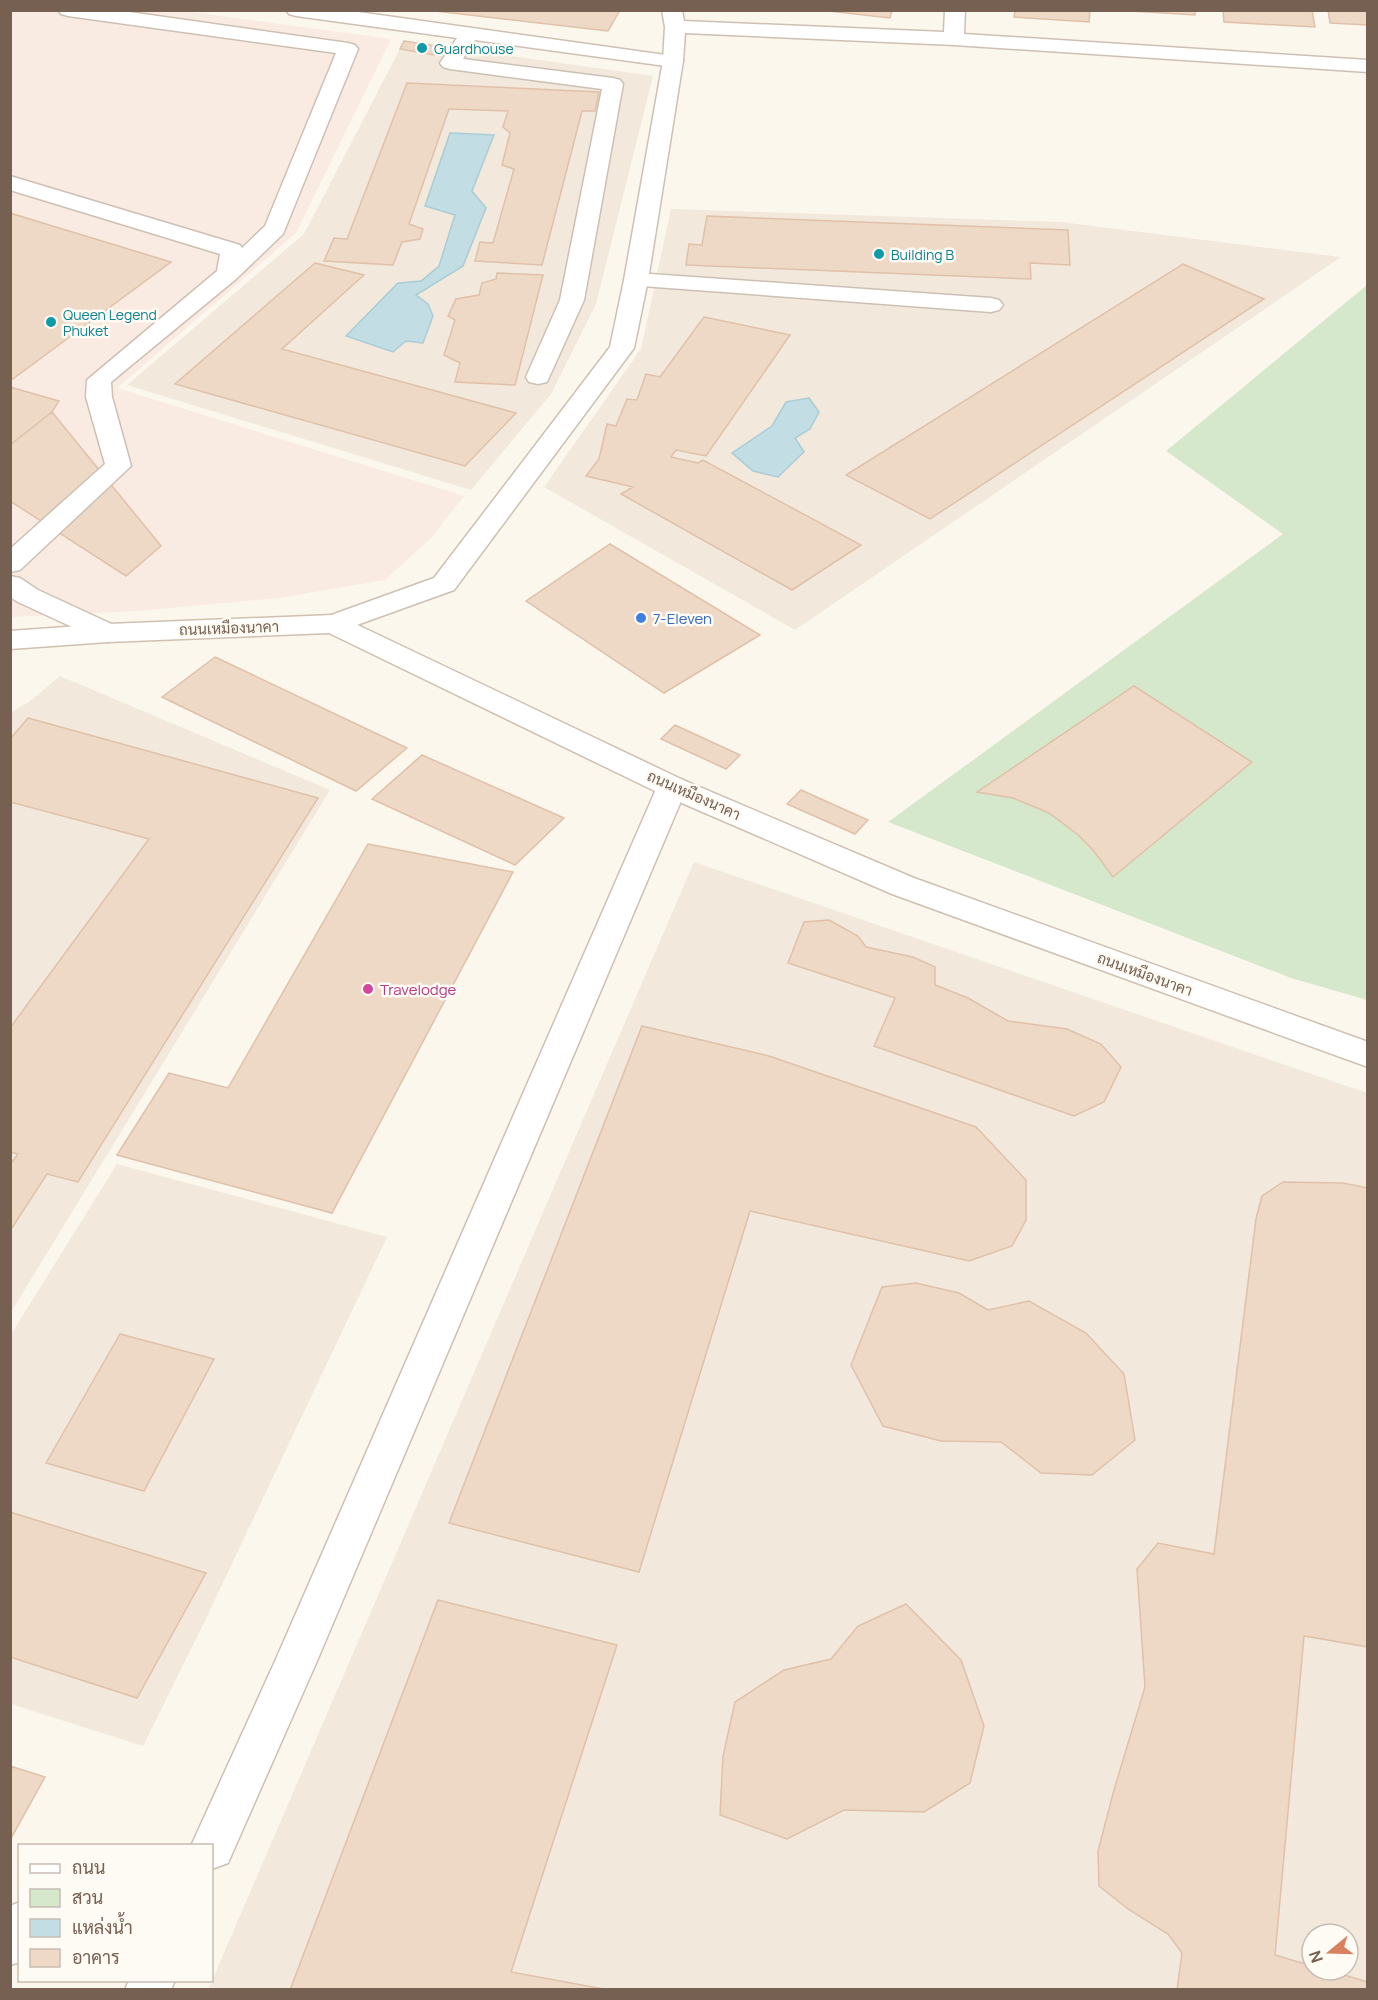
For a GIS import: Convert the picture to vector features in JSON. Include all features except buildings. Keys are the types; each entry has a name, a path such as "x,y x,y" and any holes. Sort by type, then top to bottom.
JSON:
{"street":[{"path":"10,564 118,466 99,397 99,380 228,274 275,229 348,49 68,10"},
{"path":"296,10 673,61"},
{"path":"954,39 955,10"},
{"path":"333,624 444,584 622,348 636,280 673,61 674,19 1368,66"},
{"path":"470,33 450,63 613,84 572,300 538,377"},
{"path":"10,183 232,250 228,274"},
{"path":"636,280 990,305"},
{"path":"10,584 28,596 108,633"},
{"name":"ถนนเหมืองนาคา","path":"10,640 108,633 333,624 672,787 903,886 1368,1055"},
{"path":"213,1846 296,1660 672,787"},
{"path":"10,1943 18,1928"}],"shaded area":[{"path":"10,11 184,11 391,39 296,233 117,388 464,496 431,538 385,580 279,598 138,611 11,617"},
{"path":"404,41 653,76 596,304 551,394 471,490 127,385 304,234"},
{"path":"671,209 1061,222 1341,257 795,630 544,487 641,349"},
{"path":"60,676 330,790 11,1312 11,712 29,702"},
{"path":"694,862 1367,1093 1367,1989 208,1990"},
{"path":"117,1164 387,1237 143,1746 11,1704 10,1336"}],"green space":[{"path":"1367,285 1367,1000 1291,978 888,822 1283,534 1166,451"}],"water":[{"path":"450,133 494,135 472,191 486,208 463,266 416,295 428,304 433,316 423,343 406,341 393,352 346,336 398,283 421,281 439,266 455,215 425,206"},
{"path":"809,398 819,412 810,429 795,438 804,452 778,477 753,471 732,453 772,426 786,402"}],"place":[{"name":"Guardhouse","path":"422,48"},
{"name":"Building B","path":"879,254"},
{"name":"Queen Legend Phuket","path":"51,322"},
{"name":"7-Eleven","path":"641,618"},
{"name":"Travelodge","path":"368,989"}]}
